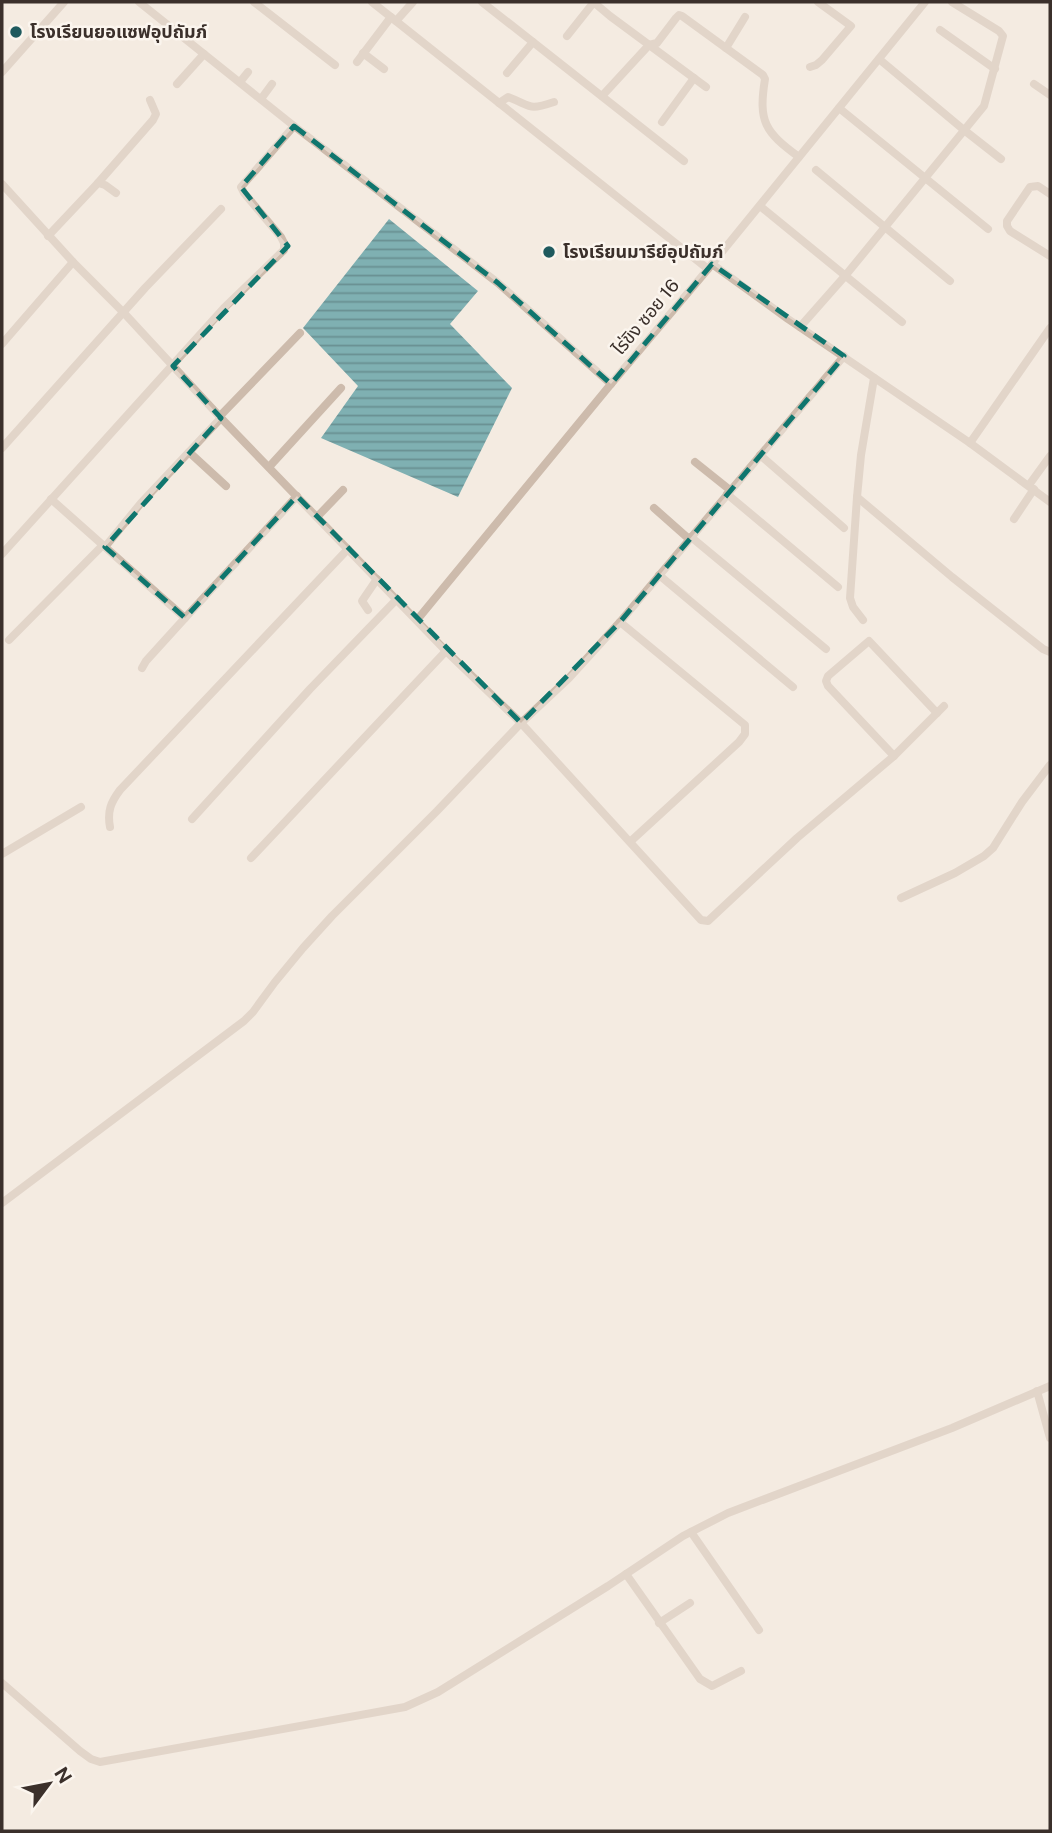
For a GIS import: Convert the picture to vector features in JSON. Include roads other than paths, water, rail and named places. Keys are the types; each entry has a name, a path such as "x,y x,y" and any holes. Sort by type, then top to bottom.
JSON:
{"street":[{"path":"2,72 64,2"},
{"path":"139,2 294,126 498,283 611,384"},
{"path":"254,2 335,65"},
{"path":"372,2 710,267 970,443 1050,502"},
{"path":"356,62 413,2"},
{"path":"482,2 684,161"},
{"path":"567,36 595,2 706,87"},
{"path":"810,67 822,60 851,26 818,2"},
{"name":"ไร่ขิง ซอย 16","path":"417,620 710,267 925,2"},
{"path":"800,327 984,106 1003,36 952,2"},
{"path":"602,96 649,45 657,43 679,15 765,77 763,109 766,125 782,145 799,157"},
{"path":"726,48 745,17"},
{"path":"940,30 995,69"},
{"path":"507,73 533,42"},
{"path":"363,53 384,69"},
{"path":"177,84 204,54"},
{"path":"879,58 1001,159"},
{"path":"240,82 248,72"},
{"path":"662,122 694,78"},
{"path":"261,99 272,84"},
{"path":"1034,84 1050,95"},
{"path":"499,103 508,97 536,108 554,102"},
{"path":"48,236 153,120 156,114 150,100"},
{"path":"839,108 988,229"},
{"path":"2,554 225,308 284,250 281,237 241,187 294,126"},
{"path":"816,170 950,281"},
{"path":"98,183 106,185 116,193"},
{"path":"2,184 220,417 446,651 521,723 701,920 708,921 797,838 894,756 940,709 869,641 828,676 826,681 894,756"},
{"path":"1050,194 1038,186 1030,187 1007,221 1010,231 1050,256"},
{"path":"760,206 902,322"},
{"path":"2,448 145,288 221,209"},
{"path":"2,344 73,262"},
{"path":"970,443 1050,328"},
{"path":"9,640 104,546 300,333"},
{"path":"2,1203 253,1012 296,956 332,916 521,723 569,678 620,622 844,356"},
{"path":"863,620 850,598 861,455 874,378"},
{"path":"269,467 341,388"},
{"path":"189,452 226,486"},
{"path":"760,455 844,528"},
{"path":"1014,519 1050,456"},
{"path":"695,462 838,587"},
{"path":"317,517 343,490"},
{"path":"142,668 297,496"},
{"path":"857,497 952,577 1050,652"},
{"path":"51,499 185,618"},
{"path":"653,508 826,649"},
{"path":"110,827 108,810 120,790 348,549"},
{"path":"659,575 793,687"},
{"path":"368,610 362,601 377,579"},
{"path":"192,819 397,599"},
{"path":"620,622 745,725 746,731 739,742 631,841"},
{"path":"251,858 446,651"},
{"path":"901,898 955,873 993,848 1022,802 1050,765"},
{"path":"2,854 81,807"},
{"path":"2,1683 80,1751 100,1762 405,1707 438,1692 691,1532 746,1505 924,1439 1050,1386"},
{"path":"1037,1391 1050,1438"},
{"path":"691,1532 759,1630"},
{"path":"626,1574 693,1672 706,1684 712,1686 741,1671"},
{"path":"659,1623 690,1603"}],"water":[{"path":"389,219 478,291 450,324 512,388 458,497 321,438 358,386 303,328"}],"place":[{"name":"โรงเรียนยอแซฟอุปถัมภ์","path":"16,32"},
{"name":"โรงเรียนมารีย์อุปถัมภ์","path":"549,252"}]}
